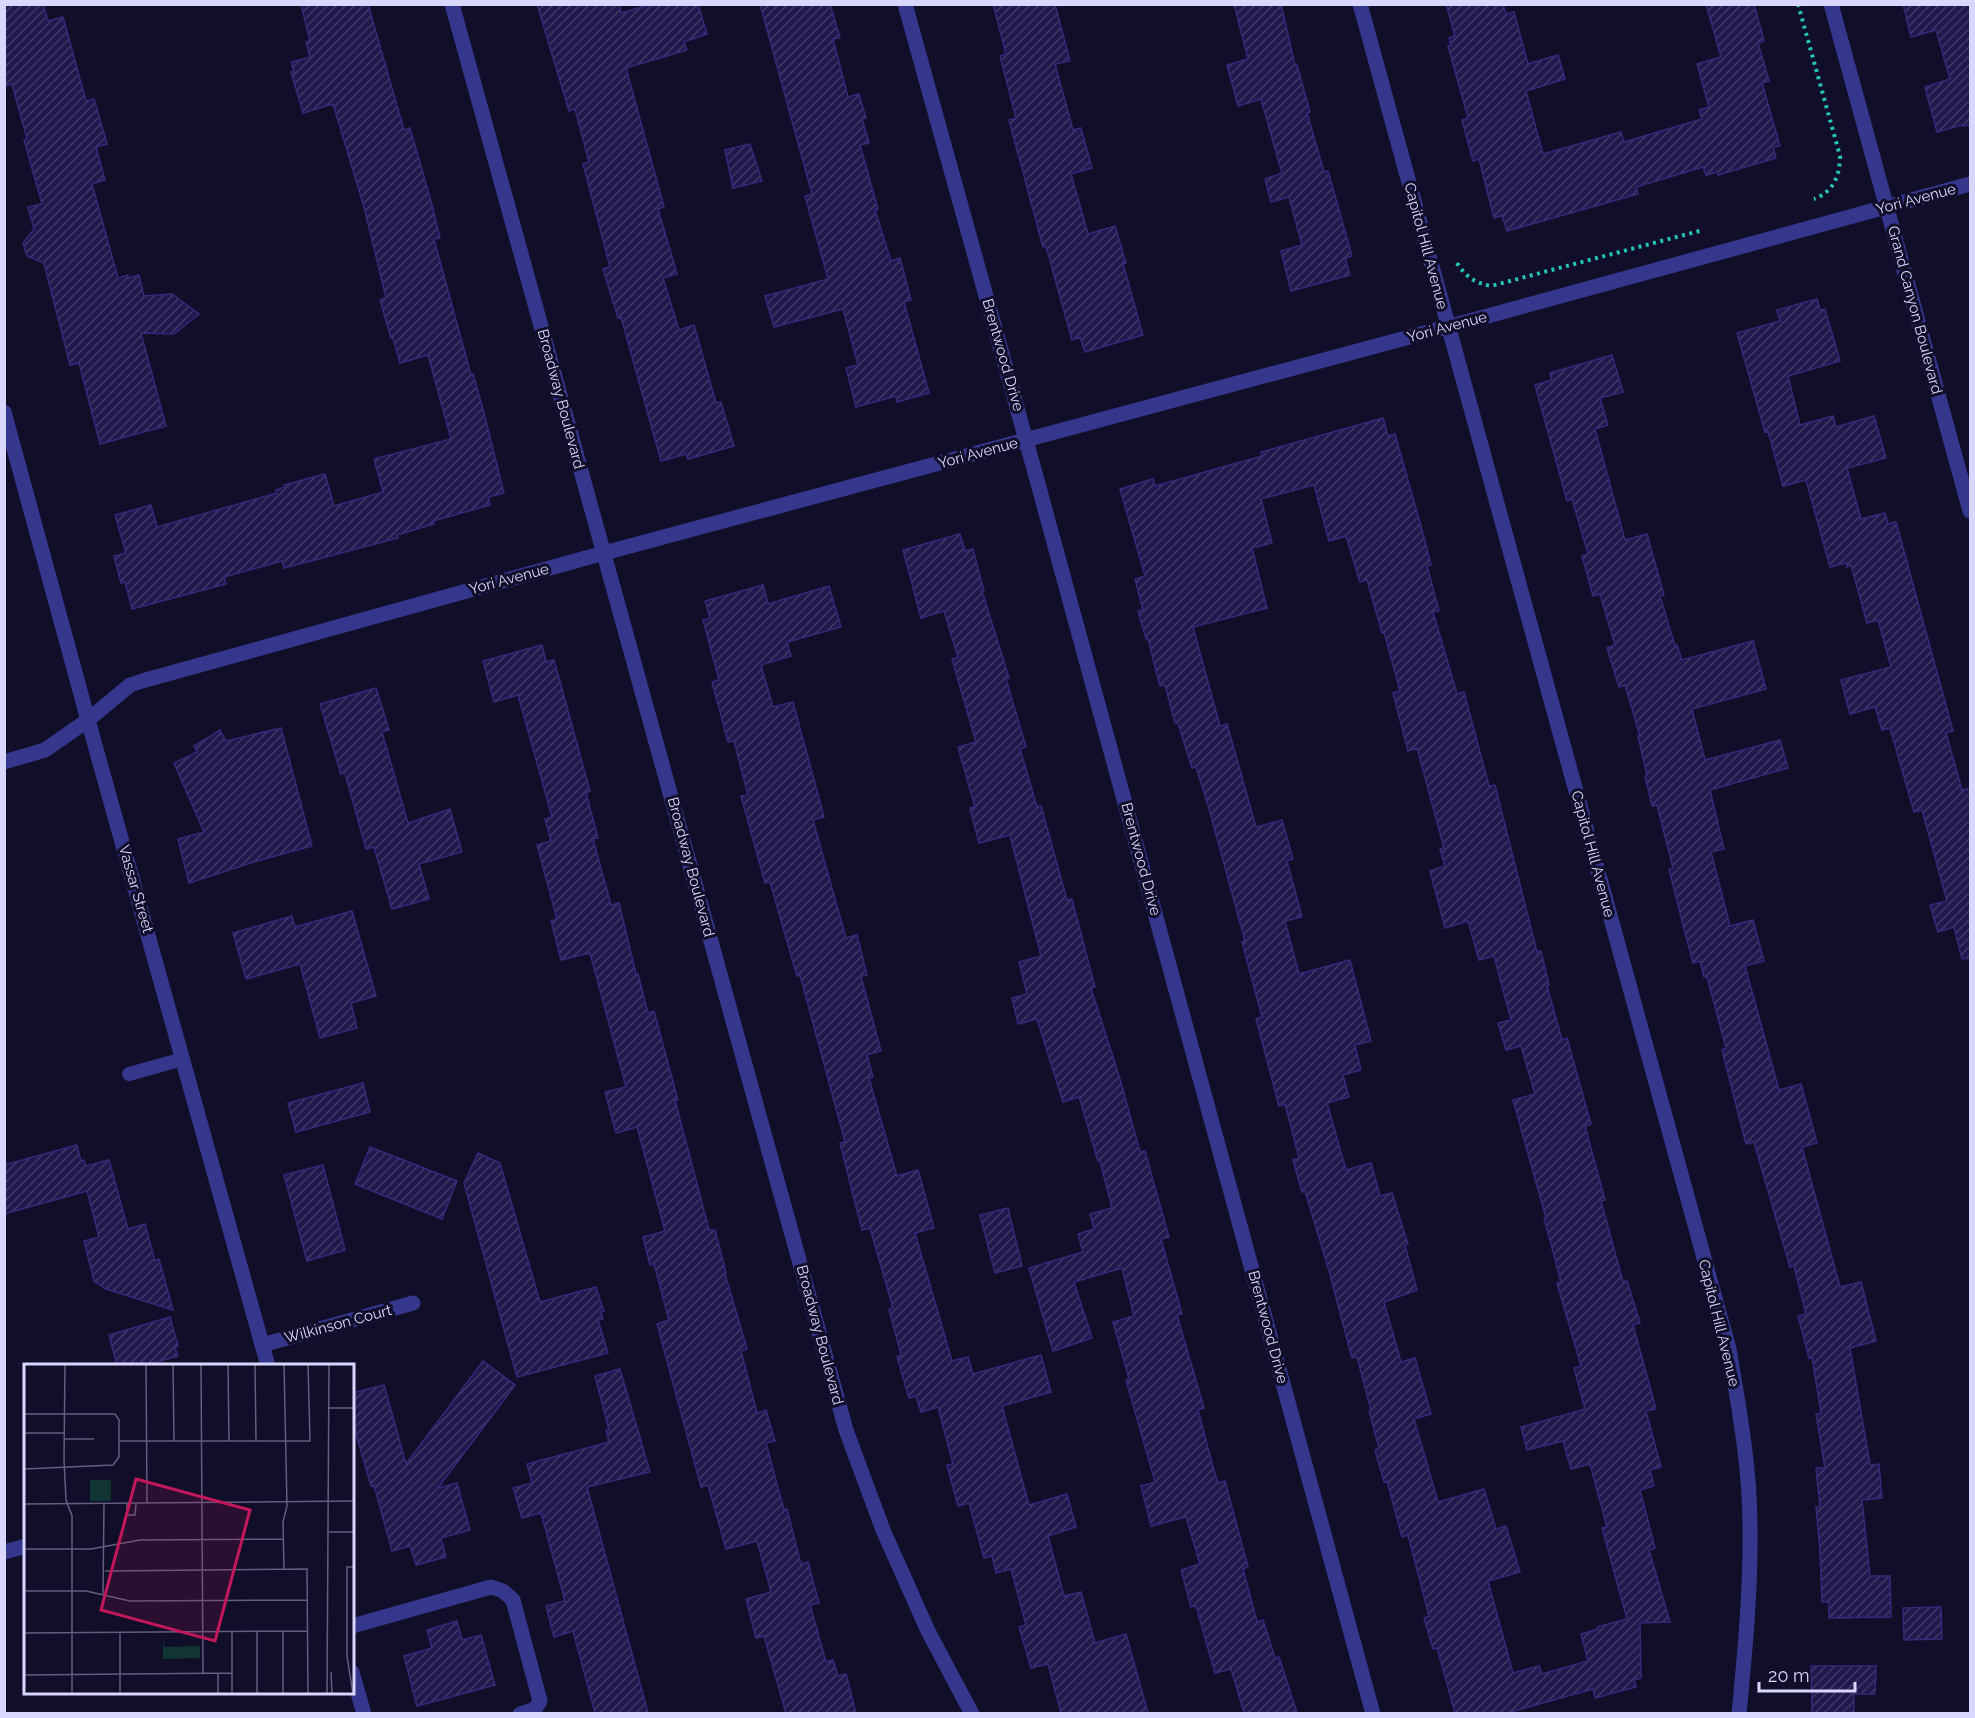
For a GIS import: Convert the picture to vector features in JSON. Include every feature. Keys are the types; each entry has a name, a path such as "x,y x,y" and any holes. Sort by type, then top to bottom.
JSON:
{"street":[{"name":"Broadway Boulevard","path":"452,4 846,1430 883,1530 928,1631 972,1713"},
{"name":"Brentwood Drive","path":"905,4 1373,1713"},
{"name":"Capitol Hill Avenue","path":"1360,4 1729,1349 1744,1437 1750,1525 1749,1611 1739,1713"},
{"name":"Grand Canyon Boulevard","path":"1831,4 1971,511"},
{"name":"Yori Avenue","path":"4,762 45,750 88,720 130,685 142,681 604,553 1971,184"},
{"name":"Vassar Street","path":"4,412 268,1364"},
{"name":"Wilkinson Court","path":"262,1345 413,1303"},
{"path":"4,1552 24,1547"},
{"path":"354,1625 491,1587 503,1591 513,1600 540,1701 535,1709 520,1713"},
{"path":"354,1679 364,1713"}],"lane":[{"path":"129,1074 183,1059"}],"path":[{"path":"1798,4 1840,156 1840,166 1832,188 1824,196 1813,200"},
{"path":"1455,253 1458,264 1468,277 1477,283 1491,286 1710,228"}],"building":[{"path":"4,4 43,4 48,21 63,17 86,101 94,99 107,144 96,147 105,180 92,184 118,278 139,275 144,296 172,294 199,314 174,334 141,333 166,426 100,444 79,363 70,365 44,263 27,256 23,243 34,229 28,207 42,204 24,140 27,139 12,84 4,86"},
{"path":"301,4 368,4 404,130 410,128 431,201 440,238 434,239 471,375 473,374 483,409 504,493 488,497 490,505 433,521 434,524 397,535 398,538 284,568 282,561 224,577 226,584 132,609 125,582 121,583 114,556 126,553 115,515 151,505 157,527 277,493 276,490 285,487 284,485 325,474 334,506 383,492 374,459 451,439 428,355 400,363 393,338 391,338 380,300 386,298 364,207 333,104 303,113 291,72 294,72 291,62 310,57 306,42 310,41"},
{"path":"537,4 619,4 621,13 652,4 698,4 707,34 684,42 687,50 626,68 664,207 658,209 677,274 663,278 679,330 694,325 716,403 721,402 734,446 688,459 686,454 661,461 621,317 618,318 603,269 610,267 583,164 589,162 575,109 569,111"},
{"path":"760,4 830,4 840,38 833,39 848,97 859,94 866,118 862,119 869,143 860,145 878,209 875,210 891,261 900,258 911,300 904,302 929,393 897,402 896,396 856,407 846,368 858,365 843,309 774,327 765,296 828,279 805,196 812,194"},
{"path":"993,4 1055,4 1070,61 1055,64 1073,130 1081,128 1092,168 1071,174 1088,234 1115,226 1143,335 1085,352 1080,337 1072,340 1046,246 1043,247 1009,120 1016,118 1000,56 1006,54"},
{"path":"1234,4 1281,4 1295,65 1297,65 1310,112 1307,113 1324,172 1328,171 1352,256 1345,258 1350,275 1291,291 1281,251 1302,245 1289,197 1271,202 1265,179 1282,173 1261,99 1238,106 1227,65 1248,59"},
{"path":"1446,4 1503,4 1506,14 1514,12 1528,64 1558,55 1565,79 1526,91 1543,154 1621,132 1624,142 1702,119 1699,110 1709,107 1697,64 1721,57 1706,4 1754,4 1764,41 1758,43 1769,81 1762,83 1780,146 1773,147 1776,158 1718,175 1717,172 1706,175 1703,167 1636,187 1638,194 1507,231 1502,215 1494,218 1479,159 1473,161 1462,120 1468,118 1448,46 1451,46 1449,38 1455,36"},
{"path":"1903,4 1971,4 1971,125 1962,125 1937,132 1925,87 1950,79 1936,30 1911,37"},
{"path":"750,144 762,181 733,188 725,150"},
{"path":"1817,299 1820,310 1825,309 1840,361 1788,376 1800,425 1833,416 1836,427 1874,416 1886,458 1847,468 1861,519 1885,513 1888,524 1896,522 1953,731 1946,733 1962,790 1971,788 1971,958 1962,959 1954,927 1938,932 1930,905 1947,901 1922,810 1914,812 1890,728 1882,730 1875,707 1850,714 1841,680 1891,667 1878,620 1867,623 1851,565 1847,567 1846,563 1830,567 1806,480 1783,486 1737,333 1780,321 1777,310"},
{"path":"1612,355 1623,392 1600,398 1608,425 1595,429 1625,540 1647,534 1664,595 1660,596 1675,646 1677,645 1682,660 1753,641 1766,689 1692,709 1705,760 1780,740 1788,768 1710,790 1724,849 1711,852 1730,926 1753,920 1764,961 1745,966 1779,1090 1801,1084 1817,1143 1802,1147 1840,1287 1861,1282 1876,1341 1850,1348 1870,1465 1879,1464 1882,1498 1862,1500 1870,1576 1890,1576 1891,1617 1829,1618 1829,1602 1822,1602 1816,1507 1820,1507 1816,1468 1825,1468 1816,1414 1821,1413 1812,1357 1809,1358 1798,1316 1806,1314 1794,1266 1790,1267 1754,1142 1746,1144 1722,1050 1726,1048 1707,977 1704,977 1700,961 1693,963 1669,869 1673,868 1657,805 1652,806 1638,736 1640,736 1625,685 1619,687 1607,648 1615,645 1600,594 1593,596 1582,556 1588,554 1572,499 1567,501 1535,385 1552,380 1550,373"},
{"path":"1383,418 1388,436 1395,434 1431,565 1427,566 1439,611 1433,612 1457,694 1464,692 1489,786 1495,785 1537,952 1541,951 1549,985 1547,986 1562,1040 1567,1038 1591,1124 1585,1126 1605,1200 1601,1201 1623,1282 1627,1281 1640,1323 1633,1325 1656,1409 1646,1411 1661,1467 1650,1470 1654,1486 1640,1490 1655,1548 1649,1550 1670,1622 1640,1623 1641,1678 1634,1680 1636,1687 1595,1698 1593,1689 1507,1713 1455,1713 1437,1648 1433,1649 1424,1618 1429,1616 1408,1535 1402,1537 1387,1481 1384,1482 1375,1450 1379,1448 1369,1411 1371,1410 1357,1357 1352,1358 1329,1271 1305,1191 1302,1192 1293,1160 1299,1158 1285,1104 1279,1106 1256,1019 1262,1017 1242,942 1245,941 1208,805 1196,767 1192,768 1178,723 1175,723 1165,685 1160,686 1138,611 1143,610 1135,579 1145,576 1120,489 1153,479 1155,486 1262,456 1261,452","holes":["1314,485 1329,541 1346,536 1360,582 1367,580 1382,633 1384,632 1400,691 1393,693 1408,751 1417,748 1444,848 1440,849 1445,866 1430,871 1445,928 1468,921 1479,960 1494,956 1511,1020 1498,1023 1506,1050 1521,1046 1535,1094 1513,1100 1546,1218 1544,1218 1561,1282 1557,1283 1581,1366 1574,1368 1585,1409 1521,1427 1527,1450 1563,1441 1571,1469 1590,1464 1607,1527 1602,1528 1627,1619 1581,1634 1588,1661 1542,1674 1539,1666 1513,1673 1488,1581 1520,1572 1506,1526 1496,1529 1484,1489 1438,1502 1414,1419 1431,1414 1415,1358 1401,1362 1384,1302 1417,1290 1405,1245 1408,1244 1392,1193 1380,1196 1371,1163 1346,1170 1327,1103 1349,1097 1343,1075 1361,1070 1355,1045 1371,1041 1350,960 1299,974 1285,921 1302,917 1287,861 1293,859 1282,820 1256,827 1227,724 1220,726 1193,627 1267,608 1252,548 1272,543 1261,499"]},
{"path":"960,534 965,551 973,549 984,591 982,591 1009,678 1006,679 1026,747 1020,749 1037,807 1041,806 1067,900 1072,899 1095,987 1091,988 1140,1152 1145,1151 1169,1237 1161,1239 1182,1314 1177,1315 1204,1408 1198,1410 1218,1483 1225,1481 1248,1567 1243,1569 1257,1622 1263,1620 1275,1658 1279,1657 1297,1713 1244,1713 1231,1669 1215,1673 1196,1606 1191,1607 1181,1570 1200,1564 1186,1517 1151,1526 1141,1486 1155,1482 1126,1380 1129,1379 1113,1322 1134,1316 1122,1268 1074,1282 1092,1338 1053,1351 1029,1268 1083,1252 1078,1234 1094,1229 1090,1214 1112,1208 1100,1161 1098,1161 1079,1097 1063,1102 1037,1019 1018,1024 1012,998 1027,994 1019,962 1041,956 1010,835 979,843 970,808 975,807 958,747 976,742 952,659 958,657 944,611 921,618 903,550"},
{"path":"763,585 768,604 829,586 841,627 787,642 791,656 761,665 773,707 793,702 824,817 813,820 846,938 857,935 867,975 861,976 881,1051 867,1055 873,1077 869,1078 897,1176 918,1170 934,1228 915,1233 952,1361 968,1357 973,1374 1041,1355 1051,1392 1002,1406 1029,1505 1067,1494 1076,1527 1048,1536 1064,1596 1081,1592 1095,1643 1126,1634 1148,1713 1061,1713 1048,1664 1031,1668 1019,1627 1026,1625 1011,1569 996,1573 992,1556 984,1558 969,1503 958,1506 947,1465 953,1464 938,1407 921,1412 916,1396 909,1398 897,1357 901,1355 889,1309 893,1308 870,1228 862,1230 840,1143 845,1142 800,975 797,976 770,882 765,883 741,796 748,795 734,741 728,742 712,682 719,680 703,620 710,618 705,601"},
{"path":"542,645 546,662 554,660 590,791 586,793 598,838 593,839 611,905 619,903 648,1013 654,1011 709,1230 715,1230 747,1349 741,1351 757,1413 766,1410 775,1441 766,1443 784,1510 787,1509 801,1564 808,1562 819,1603 810,1605 826,1662 833,1660 838,1676 846,1674 856,1713 786,1713 764,1636 756,1638 746,1599 771,1592 757,1541 726,1549 708,1485 701,1487 657,1324 669,1320 654,1264 650,1265 643,1237 665,1231 637,1127 616,1133 605,1092 626,1087 590,953 561,960 551,921 557,919 537,845 551,841 545,819 552,817 518,695 494,702 483,661"},
{"path":"376,688 389,730 382,732 408,823 450,809 462,852 419,864 429,899 392,909 374,847 366,849 345,773 341,774 320,704"},
{"path":"281,728 312,846 189,883 178,839 204,832 174,763 197,752 194,746 220,730 226,741"},
{"path":"352,911 376,996 351,1003 357,1028 320,1038 300,964 246,979 233,933 292,916 295,927"},
{"path":"363,1083 370,1112 296,1132 288,1103"},
{"path":"77,1145 81,1161 84,1160 86,1166 109,1160 128,1229 145,1224 155,1261 159,1259 173,1310 106,1289 94,1281 84,1241 99,1237 87,1191 4,1214 4,1165"},
{"path":"370,1147 457,1181 442,1219 355,1184"},
{"path":"478,1153 500,1163 540,1302 596,1287 604,1311 601,1312 603,1319 598,1320 608,1353 517,1377 464,1183"},
{"path":"323,1165 345,1250 307,1261 284,1175"},
{"path":"1008,1208 1022,1266 995,1273 980,1215"},
{"path":"170,1317 178,1346 175,1348 178,1356 150,1364 117,1364 109,1335"},
{"path":"483,1361 515,1385 438,1488 457,1483 470,1530 441,1538 446,1557 416,1565 410,1546 392,1551 374,1485 371,1486 354,1427 354,1392 384,1385 406,1464"},
{"path":"620,1369 650,1472 587,1487 648,1713 595,1713 573,1631 554,1637 546,1606 565,1601 541,1513 522,1518 513,1488 532,1483 527,1464 609,1442 606,1430 609,1430 595,1376"},
{"path":"1941,1607 1942,1639 1904,1640 1903,1608"},
{"path":"457,1621 462,1640 481,1635 495,1685 417,1706 404,1656 432,1648 427,1630"},
{"path":"1811,1666 1876,1666 1875,1694 1854,1694 1854,1713 1812,1713"}]}
